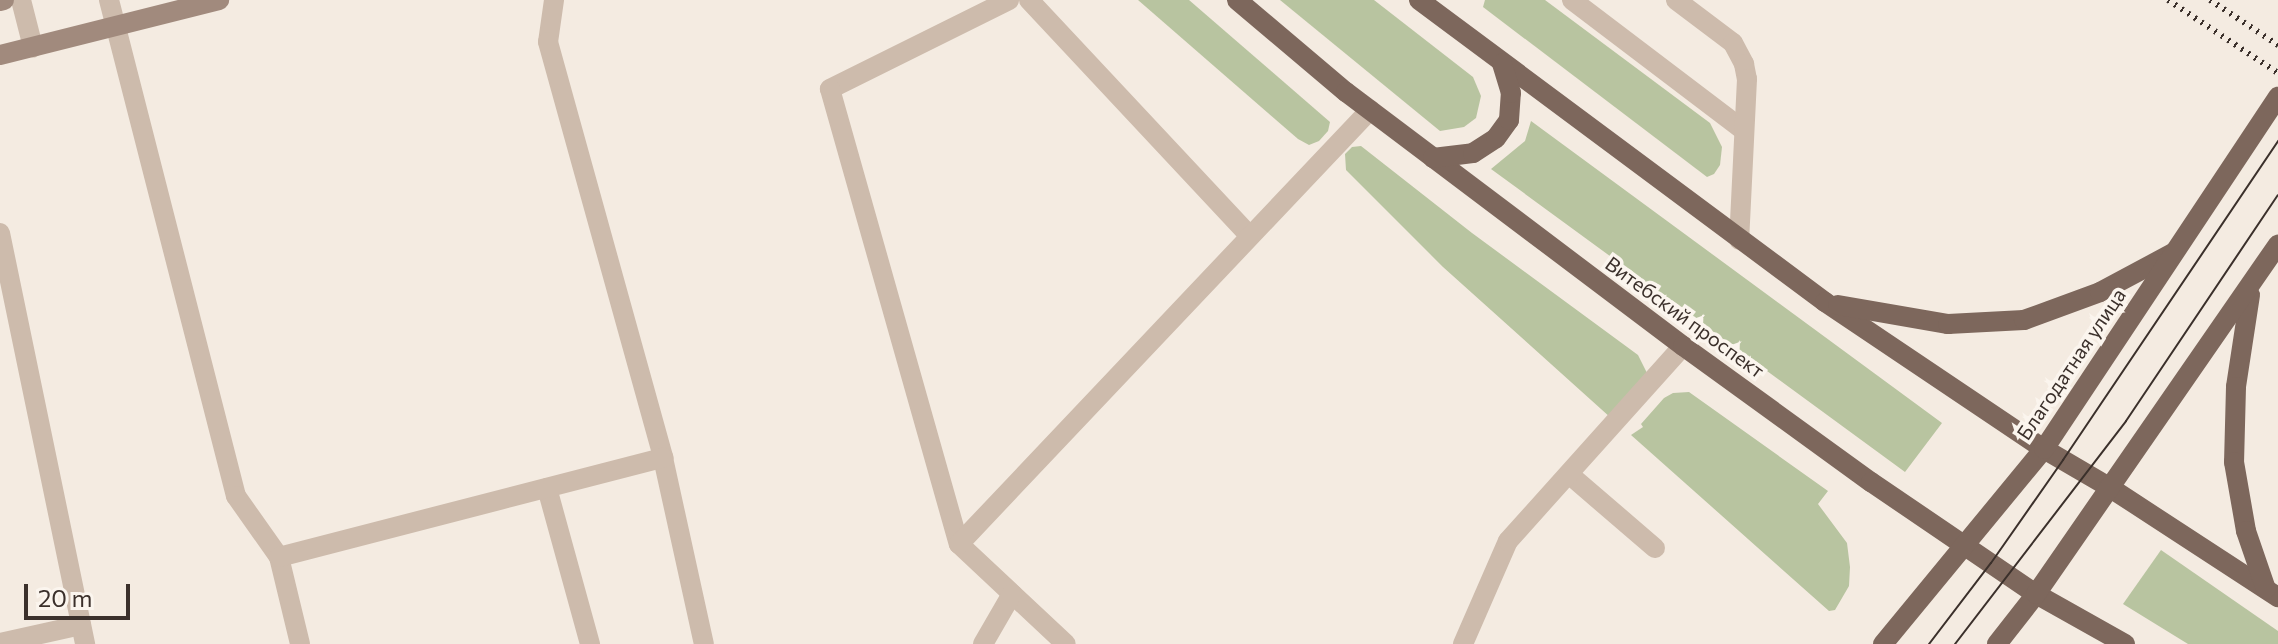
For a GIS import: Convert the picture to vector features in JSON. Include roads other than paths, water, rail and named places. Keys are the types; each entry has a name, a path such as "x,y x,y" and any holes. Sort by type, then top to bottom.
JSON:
{"main road":[{"name":"Витебский проспект","path":"1237,0 1370,110 1683,346 2036,594 2125,644"},
{"path":"1419,0 1825,302 2044,449 2109,487 2272,593"},
{"path":"1433,158 1473,153 1496,138 1509,120 1511,93 1502,63"},
{"name":"Благодатная улица","path":"1883,644 2044,449 2278,97"},
{"path":"1997,644 2036,594 2278,245"},
{"path":"1825,302 1948,324 2024,320 2100,292 2176,251"},
{"path":"2251,287 2236,387 2234,462 2246,531 2272,593"}],"street":[{"path":"0,55 219,0"}],"lane":[{"path":"21,0 33,47"},
{"path":"109,0 236,496 279,557 300,644"},
{"path":"554,0 548,42 663,458 704,644"},
{"path":"1009,0 830,89 959,544 1066,644"},
{"path":"1029,0 1249,235"},
{"path":"1572,0 1742,129"},
{"path":"1676,0 1740,52 1747,79 1742,129 1739,240"},
{"path":"959,544 1370,110"},
{"path":"0,233 83,634 0,643"},
{"path":"1463,644 1508,541 1683,346"},
{"path":"279,557 663,458"},
{"path":"1570,475 1655,548"},
{"path":"547,488 590,644"},
{"path":"983,644 1012,594"}],"tram line":[{"path":"1929,644 1991,563 2063,460 2278,141"},
{"path":"1955,644 2126,421 2278,195"}],"railway":[{"path":"2168,0 2278,73"},
{"path":"2210,0 2278,45"}]}
